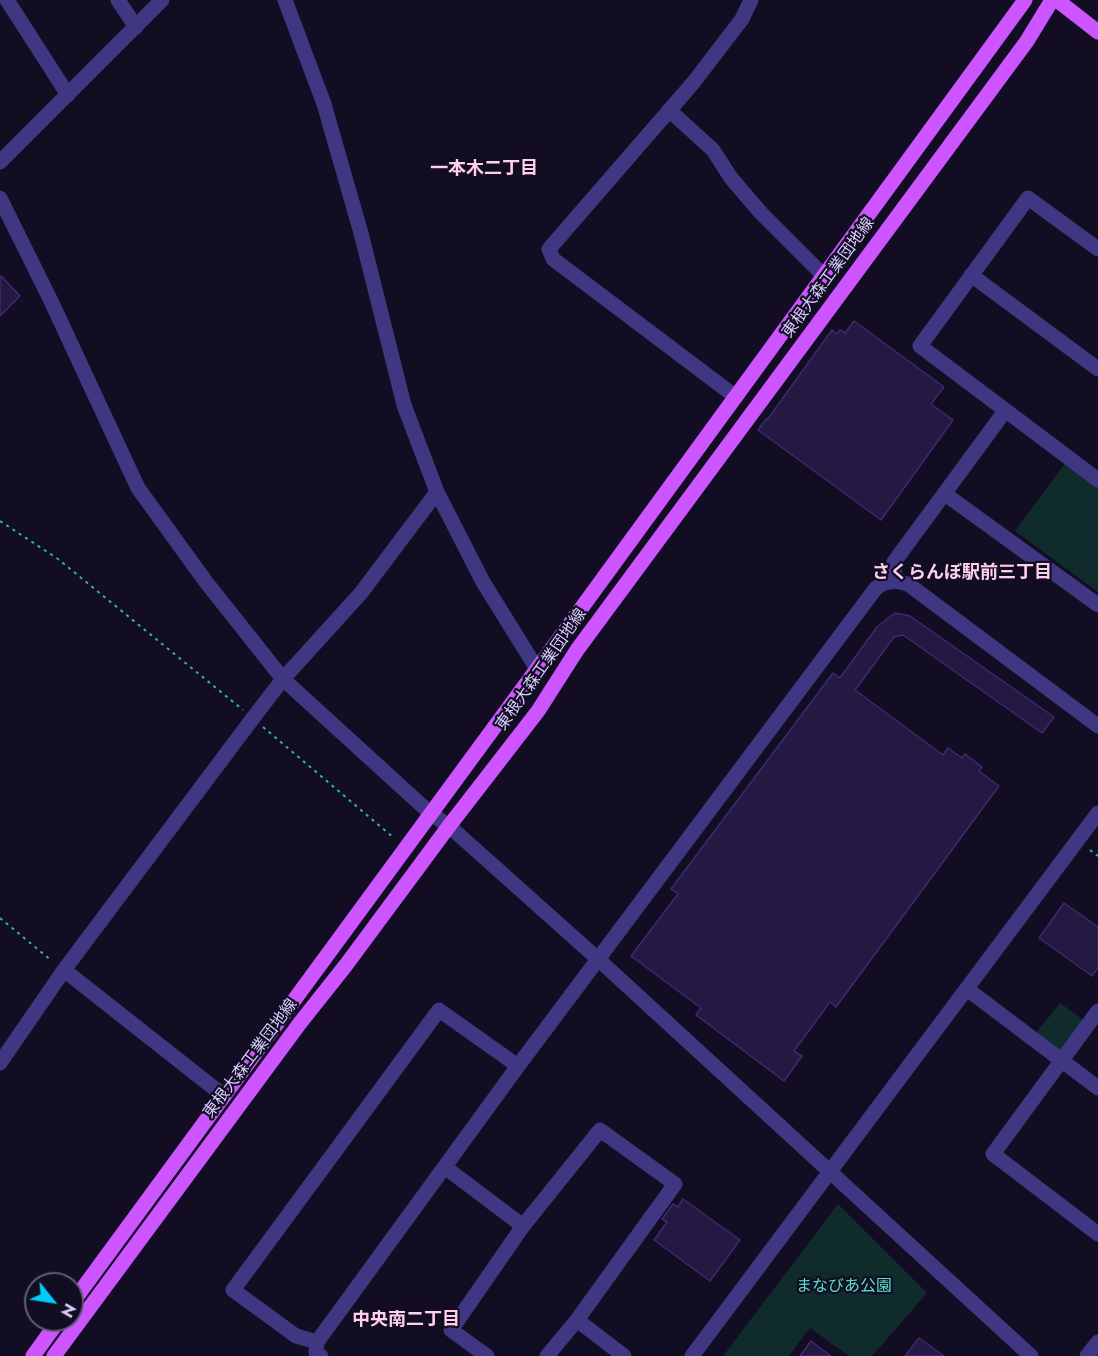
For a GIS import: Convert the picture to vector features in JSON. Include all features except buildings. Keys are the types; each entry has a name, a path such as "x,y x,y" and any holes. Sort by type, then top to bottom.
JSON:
{"main road":[{"name":"東根大森工業団地線","path":"84,1287 1025,0"},
{"name":"東根大森工業団地線","path":"54,1356 293,1032 538,711 577,650 1027,41 1052,0"},
{"path":"1058,0 1098,32"},
{"path":"33,1356 50,1332"}],"street":[{"path":"7,0 68,95"},
{"path":"118,0 136,27"},
{"path":"0,162 162,0"},
{"path":"285,0 324,104 361,233 404,405 436,492 483,582 537,669"},
{"path":"736,397 553,259 549,249 720,50 742,19 751,0"},
{"path":"669,110 712,150 730,178 761,213 824,276"},
{"path":"0,198 138,488 206,582 283,679 430,813 449,826 599,960 1031,1356"},
{"path":"1098,249 1028,198 920,346 1098,480"},
{"path":"971,275 1098,369"},
{"path":"895,581 894,562 1005,411"},
{"path":"0,1063 64,970 253,718 283,679 361,593 436,492"},
{"path":"945,494 1098,605"},
{"path":"518,1066 439,1010 233,1290 296,1336 319,1349 518,1066 876,588 895,581 908,584 1098,726"},
{"path":"692,1356 1098,813"},
{"path":"64,970 224,1096"},
{"path":"967,989 1098,1088"},
{"path":"1098,1011 993,1154 1098,1234"},
{"path":"487,1356 451,1330 523,1226 600,1130 675,1184 577,1320 547,1356"},
{"path":"446,1168 523,1226"},
{"path":"577,1320 624,1356"},
{"path":"1087,1356 1098,1342"}],"path":[{"path":"0,521 58,559 253,718 405,848"},
{"path":"1090,850 1098,856"},
{"path":"0,918 64,970"}],"green space":[{"path":"1066,462 1098,485 1098,592 1015,531"},
{"path":"1060,1003 1089,1024 1062,1061 1032,1038"},
{"name":"まなびあ公園","path":"838,1204 927,1293 872,1356 849,1356 810,1328 789,1356 723,1356"}],"district":[{"name":"一本木二丁目","path":"484,170"},
{"name":"さくらんぼ駅前三丁目","path":"962,574"},
{"name":"中央南二丁目","path":"406,1321"}]}
